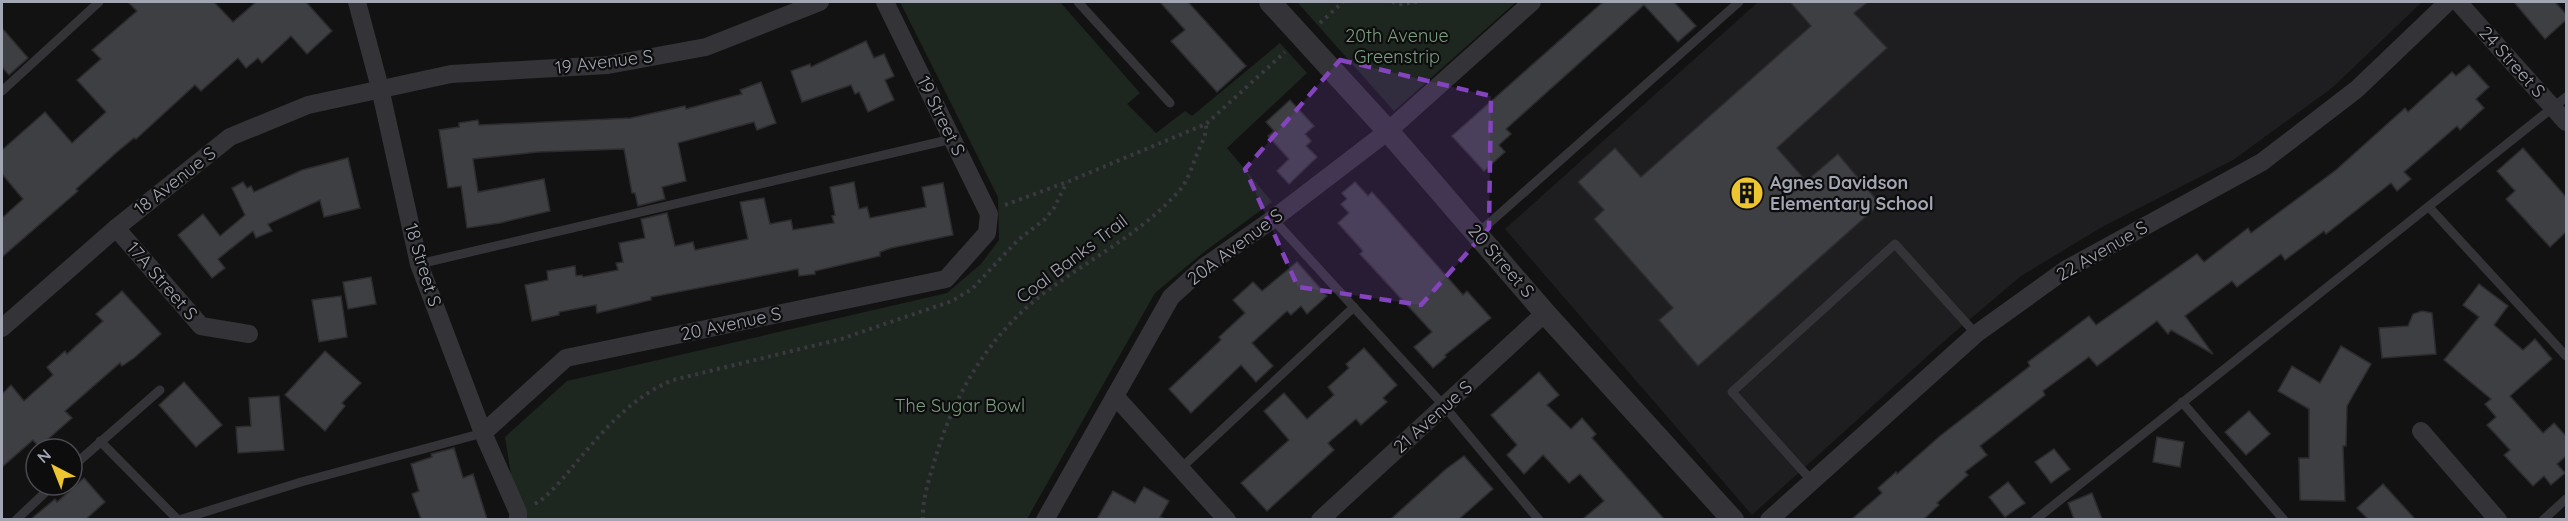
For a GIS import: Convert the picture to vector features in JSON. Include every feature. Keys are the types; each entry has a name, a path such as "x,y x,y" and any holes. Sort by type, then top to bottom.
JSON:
{"street":[{"name":"18 Street S","path":"357,2 380,88 419,264 483,433 518,516"},
{"name":"19 Avenue S","path":"380,88 451,74 608,65 706,47 820,2"},
{"name":"19 Street S","path":"885,2 988,213 987,233"},
{"path":"1388,131 1532,2"},
{"name":"22 Avenue S","path":"1768,519 1976,334 2065,270 2262,162 2357,89 2448,2"},
{"name":"24 Street S","path":"2458,2 2562,109"},
{"name":"20 Street S","path":"1273,3 1388,131 1545,313 1733,519"},
{"name":"18 Avenue S","path":"2,328 116,228 230,137 308,105 380,88"},
{"name":"20A Avenue S","path":"1046,519 1171,297 1204,267 1273,219 1388,131"},
{"name":"17A Street S","path":"116,228 201,326 249,334"},
{"name":"20 Avenue S","path":"483,433 566,358 946,279 987,233"},
{"name":"21 Avenue S","path":"1320,519 1545,313"},
{"path":"1115,396 1227,519"},
{"path":"2421,430 2498,519"}],"lane":[{"path":"2,91 99,2"},
{"path":"1078,2 1170,103"},
{"path":"1477,234 1739,2"},
{"path":"2035,519 2429,207 2562,109"},
{"path":"419,264 952,139"},
{"path":"2429,207 2566,356"},
{"path":"1273,219 1445,406 1538,519"},
{"path":"1811,480 1732,392 1895,244 1976,334"},
{"path":"1180,469 1354,307"},
{"path":"84,456 160,390"},
{"path":"2182,402 2284,519"},
{"path":"100,441 178,519 301,482 483,433"},
{"path":"16,519 39,497"},
{"path":"2543,519 2566,499"}],"path":[{"path":"1320,23 1343,2"},
{"path":"1392,2 1402,4 1417,2"},
{"path":"988,213 1206,124 1285,52"},
{"name":"Coal Banks Trail","path":"923,519 938,447 956,402 976,364 1012,321 1033,302 1057,283 1110,250 1179,191 1205,136 1206,124"},
{"path":"518,516 538,503 622,412 659,386 673,380 841,339 952,301 965,294 1017,241 1050,214 1066,182"}],"highlighted area":[{"path":"1340,60 1491,96 1489,228 1421,305 1298,287 1245,169"}],"shaded area":[{"path":"1758,2 2422,2 2332,88 2233,160 2102,227 2021,276 1942,343 1752,515 1505,229"}],"green space":[{"name":"The Sugar Bowl","path":"900,2 1060,2 1140,93 1127,104 1156,133 1185,111 1192,116 1280,43 1307,73 1227,148 1272,202 1204,252 1155,293 1027,519 518,519 505,437 567,381 947,293 981,264 999,240 998,197"},
{"name":"20th Avenue Greenstrip","path":"1299,2 1516,2 1394,111"}],"building":[{"path":"128,2 214,2 233,22 256,2 306,2 332,31 307,54 291,36 262,63 258,58 246,68 238,58 201,91 195,85 136,139 134,138 117,152 76,189 78,191 2,257 2,218 23,199 2,174 2,150 45,112 72,143 106,112 77,80 101,59 92,50 137,11"},
{"path":"1160,2 1188,2 1246,66 1217,92 1171,41 1185,30"},
{"path":"1603,2 1674,2 1696,26 1678,42 1644,5 1506,129 1511,134 1499,145 1505,152 1484,171 1452,136"},
{"name":"Agnes Davidson Elementary School","path":"1790,2 1868,2 1854,13 1887,48 1777,148 1806,181 1838,154 1880,204 1698,366 1659,320 1673,308 1594,219 1604,210 1578,182 1615,148 1641,177 1811,26"},
{"path":"2514,2 2555,2 2566,14 2566,20 2545,39"},
{"path":"2,28 28,58 9,75 2,67"},
{"path":"866,41 874,58 884,54 894,76 885,80 894,100 868,112 859,92 855,94 851,85 802,102 791,71 810,64 811,67"},
{"path":"2469,65 2489,87 2476,99 2484,108 2460,130 2457,126 2404,172 2411,179 2397,191 2391,183 2326,234 2324,231 2285,260 2281,254 2237,287 2232,281 2185,316 2213,354 2171,330 2168,334 2157,321 2097,366 2089,357 2043,391 2045,395 1980,446 1987,455 1965,472 1968,475 1937,503 1939,505 1924,519 1852,519 1882,493 1878,488 1896,472 1897,474 1940,436 2030,366 2028,362 2089,316 2096,325 2197,254 2204,262 2248,228 2251,233 2336,170 2405,108 2408,112 2452,72 2456,76"},
{"path":"761,82 776,123 757,130 754,122 678,143 686,181 662,187 665,199 638,206 635,193 632,193 624,149 538,152 473,159 478,192 544,179 550,211 500,223 467,228 461,186 448,188 439,130 459,127 459,123 478,120 479,125 631,118 685,106 686,109 742,94 740,90"},
{"path":"1290,100 1314,126 1305,134 1311,141 1306,146 1317,157 1289,184 1277,171 1289,159 1268,136 1274,131 1266,122"},
{"path":"2523,148 2566,197 2566,232 2550,247 2506,199 2515,191 2497,171"},
{"path":"348,158 360,208 324,217 320,200 268,224 272,231 256,238 253,231 218,259 225,268 212,278 178,235 203,214 220,236 245,215 232,188 243,182 247,188 251,186 254,192 302,170"},
{"path":"854,182 859,209 867,207 870,218 926,207 922,187 943,183 953,235 891,248 880,252 880,256 815,271 815,274 799,276 798,269 651,297 651,300 597,313 596,305 559,312 559,315 532,321 525,285 548,280 547,271 575,266 576,276 582,275 583,277 618,270 616,263 623,262 619,243 645,238 641,219 667,213 675,246 693,242 695,250 748,239 740,202 764,198 770,224 791,220 793,230 834,223 832,216 835,215 830,187"},
{"path":"1355,182 1368,196 1372,192 1463,295 1467,291 1491,318 1445,355 1446,357 1433,368 1414,347 1432,332 1360,254 1363,251 1338,223 1349,213 1341,204 1347,199 1342,193"},
{"path":"1297,262 1327,296 1307,314 1301,306 1291,315 1287,311 1252,343 1273,366 1256,382 1241,365 1191,413 1169,389 1221,340 1219,337 1245,313 1233,300 1253,282 1262,291"},
{"path":"371,277 376,304 348,309 343,282"},
{"path":"2479,284 2508,306 2494,325 2523,350 2535,339 2552,359 2510,396 2543,433 2554,423 2566,436 2566,456 2557,464 2565,473 2551,485 2544,476 2533,486 2504,455 2510,450 2487,425 2496,417 2485,404 2491,399 2444,360 2479,317 2463,305"},
{"path":"122,291 161,334 134,358 122,366 120,363 65,411 72,418 50,437 24,437 24,448 2,467 2,394 11,385 24,401 53,375 47,367 65,351 67,354 103,321 96,314"},
{"path":"341,296 347,337 319,342 312,300"},
{"path":"2422,311 2432,313 2436,354 2382,358 2379,328 2408,326 2413,314"},
{"path":"2341,346 2371,364 2347,406 2346,446 2343,446 2345,501 2300,500 2299,458 2309,458 2309,409 2278,391 2292,366 2320,383"},
{"path":"1364,348 1397,385 1383,398 1387,402 1361,425 1356,419 1328,443 1334,450 1267,511 1241,483 1289,440 1264,411 1284,393 1307,419 1334,395 1328,387 1349,368 1346,364"},
{"path":"325,351 361,383 342,403 345,406 325,431 285,395"},
{"path":"1539,372 1559,395 1547,405 1571,429 1582,418 1596,434 1592,438 1664,519 1583,519 1604,501 1580,474 1569,483 1543,455 1524,474 1507,455 1517,445 1491,415"},
{"path":"184,382 222,425 196,447 159,405"},
{"path":"279,396 284,450 238,453 236,427 251,426 249,398"},
{"path":"2249,411 2270,434 2246,455 2225,432"},
{"path":"2157,437 2184,442 2180,467 2153,462"},
{"path":"454,448 463,478 473,474 487,519 421,519 412,494 419,491 411,464 432,457 431,454"},
{"path":"2054,449 2070,469 2051,483 2035,462"},
{"path":"1464,456 1493,489 1459,519 1391,519 1446,469"},
{"path":"84,478 105,502 86,519 31,519 55,499 57,502 63,497 84,497"},
{"path":"2008,482 2025,503 2005,517 1989,497"},
{"path":"2383,484 2415,519 2368,519 2357,508"},
{"path":"1144,487 1169,501 1160,517 1165,519 1097,519 1113,491 1135,503"},
{"path":"2092,493 2102,519 2074,519 2068,503"}],"place":[{"name":"Agnes Davidson Elementary School","path":"1747,193"}]}
